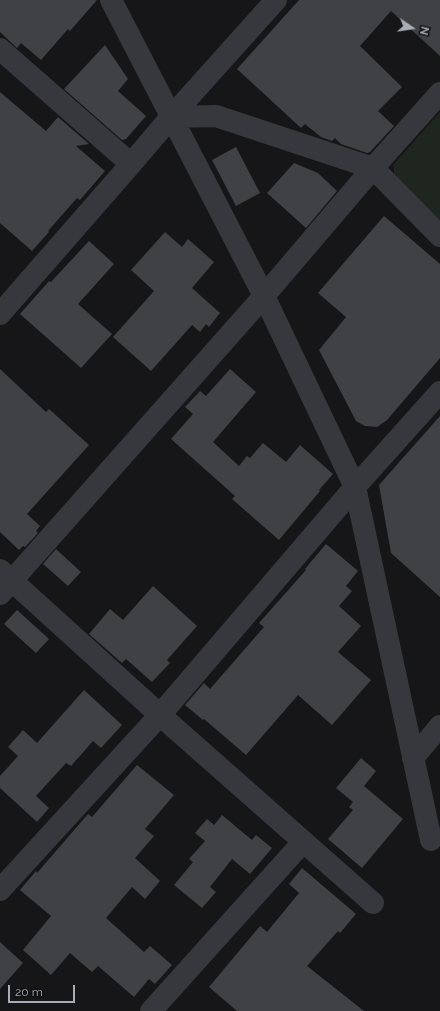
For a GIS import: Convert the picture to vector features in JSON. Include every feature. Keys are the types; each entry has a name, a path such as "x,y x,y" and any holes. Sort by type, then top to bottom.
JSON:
{"street":[{"path":"111,0 264,296 355,487 431,840"},
{"path":"0,314 171,117 276,0"},
{"path":"0,49 131,164"},
{"path":"373,903 160,715 4,581 264,296 373,168 440,93"},
{"path":"171,117 216,116 373,168 440,236"},
{"path":"0,890 160,715 355,487 440,392"},
{"path":"413,758 440,726"},
{"path":"151,1011 303,842"}],"shaded area":[{"path":"440,112 440,222 394,179 394,164"}],"building":[{"path":"0,0 97,0 70,31 68,29 41,60 21,43 17,48 0,32"},
{"path":"299,0 440,0 440,56 391,11 360,46 402,87 378,111 394,126 370,152 367,153 341,144 335,138 332,141 321,137 305,124 301,128 237,69"},
{"path":"105,45 128,79 118,91 146,116 126,139 122,140 64,89"},
{"path":"0,92 46,131 58,117 89,144 76,146 105,171 80,200 77,198 32,251 0,223"},
{"path":"236,147 260,193 236,206 212,160"},
{"path":"294,163 318,173 337,191 306,228 267,193"},
{"path":"384,216 440,264 440,358 387,420 377,427 365,426 356,421 319,350 346,317 318,293"},
{"path":"165,232 182,247 188,239 214,262 192,288 220,313 209,327 206,324 200,332 192,325 151,371 113,337 154,291 131,270"},
{"path":"89,241 114,264 78,304 112,334 81,368 20,314 49,281 51,282"},
{"path":"0,369 46,412 49,409 89,445 27,514 40,526 36,531 38,533 25,547 23,546 19,550 0,532"},
{"path":"230,369 256,392 213,442 239,466 247,456 250,458 263,443 286,462 300,445 333,474 279,540 232,499 235,496 171,439 193,414 185,407 200,391 206,396"},
{"path":"440,416 440,597 391,553 379,485"},
{"path":"326,544 358,571 346,586 352,591 339,606 361,626 338,652 371,680 332,725 298,695 246,755 204,719 203,720 185,705 204,683 210,689 264,627 259,623 306,570 305,569"},
{"path":"56,549 81,572 68,586 43,564"},
{"path":"153,586 197,626 167,660 170,663 152,682 126,659 122,663 89,634 110,609 123,620"},
{"path":"17,610 49,639 36,653 4,624"},
{"path":"84,690 122,725 101,748 93,741 71,766 66,763 36,796 49,808 37,822 0,788 0,776 18,756 8,747 23,730 37,743"},
{"path":"361,758 376,771 364,786 403,819 362,868 328,839 353,810 349,807 353,802 336,788"},
{"path":"137,765 174,795 145,829 154,836 135,858 160,881 145,899 132,887 106,918 144,952 150,946 172,965 155,984 149,979 134,997 98,966 92,972 70,953 51,975 23,950 51,916 20,890 36,871 37,873 88,814 92,817"},
{"path":"222,815 252,840 256,835 272,848 250,874 232,859 210,887 216,892 202,908 174,885 193,862 189,859 205,841 195,833 207,819 214,825"},
{"path":"302,868 356,914 340,933 338,931 307,966 364,1011 237,1011 209,987 260,926 267,932 299,893 289,884"},
{"path":"0,942 23,963 0,989"}]}
